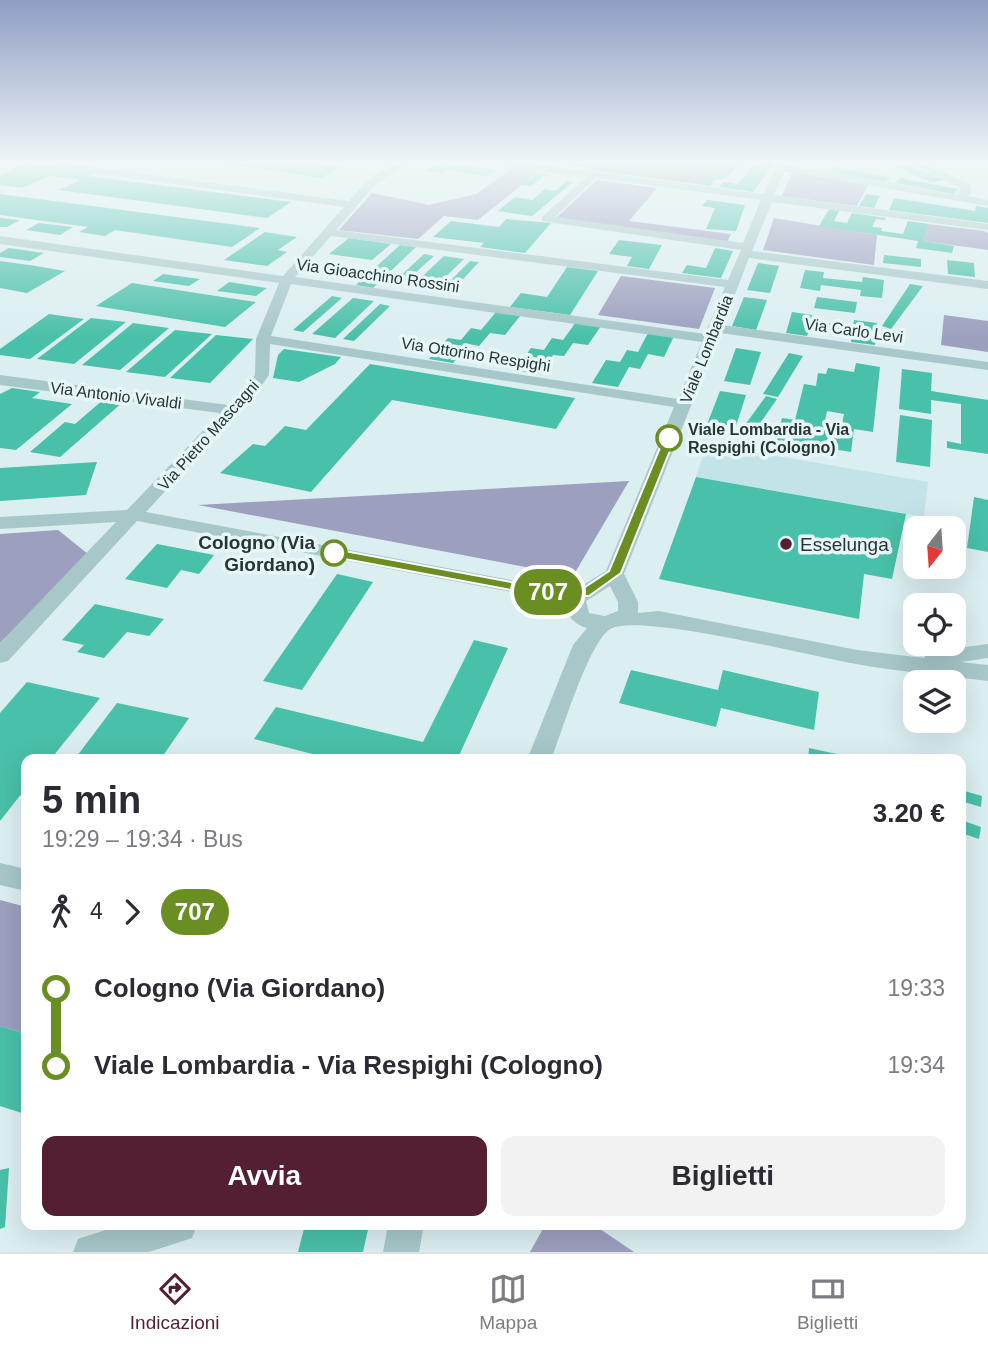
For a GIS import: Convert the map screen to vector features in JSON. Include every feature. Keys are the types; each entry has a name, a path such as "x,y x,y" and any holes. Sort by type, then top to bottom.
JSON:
{"street":[{"name":"Via Pietro Mascagni","path":"0,656 135,515 262,375 263,339 286,279 337,221"},
{"path":"562,221 988,285"},
{"name":"Viale Lombardia","path":"614,573 758,221"},
{"path":"940,221 988,228"},
{"path":"328,232 732,284"},
{"name":"Via Gioacchino Rossini","path":"0,240 712,334"},
{"name":"Via Carlo Levi","path":"712,334 988,366"},
{"name":"Via Ottorino Respighi","path":"263,339 683,404"},
{"name":"Via Antonio Vivaldi","path":"0,380 232,410"},
{"path":"0,523 135,515 543,592 601,607 857,657 988,673"},
{"path":"601,607 614,573"},
{"path":"541,754 614,573"},
{"path":"901,662 988,651"},
{"path":"0,874 21,879"},
{"path":"91,1252 163,1230"},
{"path":"401,1252 405,1230"}],"shaded area":[{"path":"347,221 438,221 418,239 339,230"},
{"path":"580,221 632,221 731,234 727,242"},
{"path":"773,221 795,221 877,235 874,265 763,250"},
{"path":"929,224 984,231 988,233 988,250 923,241"},
{"path":"621,276 715,288 699,329 598,315"},
{"path":"944,315 988,321 988,352 941,345"},
{"path":"707,444 928,482 924,516 918,516 696,477"},
{"path":"629,481 573,576 198,505"},
{"path":"58,530 88,554 0,643 0,534"},
{"path":"0,900 21,906 21,1032 0,1026"},
{"path":"542,1230 601,1230 634,1252 530,1252"}],"building":[{"path":"0,221 17,221 7,227 0,227"},
{"path":"47,221 210,221 260,228 232,247 115,230 105,236 79,232 88,227"},
{"path":"451,221 499,227 504,221 551,223 525,253 480,247 484,243 433,237"},
{"path":"709,221 739,221 736,231 706,229"},
{"path":"822,221 875,221 872,227 903,234 908,221 929,224 923,241 954,246 952,253 916,248 918,241 819,226"},
{"path":"39,223 73,227 60,235 26,230"},
{"path":"265,232 297,237 278,250 287,252 267,266 224,260"},
{"path":"349,238 391,244 372,260 329,254"},
{"path":"619,240 662,245 649,269 627,266 632,257 609,254"},
{"path":"400,245 416,247 373,288 356,285"},
{"path":"9,248 44,253 30,261 0,257 0,253"},
{"path":"715,248 733,251 721,278 682,273 687,265 706,268"},
{"path":"424,254 434,256 403,284 393,283"},
{"path":"884,255 921,259 921,267 883,263"},
{"path":"444,256 464,259 433,289 412,286"},
{"path":"947,260 974,263 975,277 948,274"},
{"path":"0,261 65,271 27,293 0,288"},
{"path":"470,261 479,262 451,292 441,290"},
{"path":"758,263 779,266 770,293 747,290"},
{"path":"567,267 598,271 570,315 510,307 521,293 547,297"},
{"path":"805,270 824,272 823,278 862,282 863,277 884,280 882,298 860,296 861,290 821,285 820,291 800,288"},
{"path":"163,274 200,279 189,286 153,281"},
{"path":"229,282 267,288 256,296 217,291"},
{"path":"132,283 256,302 225,327 96,306"},
{"path":"910,284 923,286 891,329 882,326"},
{"path":"332,296 342,298 303,332 293,330"},
{"path":"744,297 767,300 756,330 732,326"},
{"path":"817,297 857,302 855,313 814,308"},
{"path":"353,298 374,301 335,338 312,334"},
{"path":"380,304 390,306 354,341 343,339"},
{"path":"496,312 520,316 505,335 490,333 479,346 469,344 453,363 429,359 448,338 461,340 471,328 481,330"},
{"path":"792,312 812,315 811,321 853,326 854,320 877,323 875,345 851,342 852,336 809,330 807,336 786,333"},
{"path":"49,314 84,319 30,359 0,355 0,349"},
{"path":"91,318 126,322 74,364 37,359"},
{"path":"576,322 601,326 588,345 573,343 564,356 553,355 540,374 515,370 531,348 544,350 552,338 563,340"},
{"path":"133,323 169,328 120,370 82,365"},
{"path":"175,330 212,334 165,377 126,372"},
{"path":"648,333 674,336 664,357 648,354 640,369 629,367 618,387 592,383 606,360 620,362 627,350 638,352"},
{"path":"216,335 253,339 210,383 170,378"},
{"path":"736,348 761,352 750,385 724,381"},
{"path":"284,349 341,357 335,364 299,382 273,378 278,355"},
{"path":"789,353 803,356 778,397 763,394"},
{"path":"856,363 880,367 873,432 854,429 851,452 777,440 782,418 795,420 804,384 816,386 818,373 826,374 828,368 854,372","holes":["827,411 844,414 842,424 825,421"]},
{"path":"370,364 575,398 556,429 392,400 311,492 220,473 253,444 265,446 285,426 306,430"},
{"path":"902,369 932,373 931,391 988,400 988,454 947,448 947,441 961,444 961,404 931,400 931,414 899,409"},
{"path":"12,388 40,392 32,398 72,404 16,450 0,448 0,394"},
{"path":"720,391 746,395 734,432 706,427"},
{"path":"766,396 777,399 754,432 742,429"},
{"path":"104,399 123,402 60,457 30,452 65,422 75,424"},
{"path":"900,415 932,420 930,467 896,462"},
{"path":"97,462 86,495 0,501 0,468"},
{"name":"Esselunga","path":"696,477 906,514 903,516 892,579 864,574 859,619 659,579"},
{"path":"974,497 988,500 988,552 967,548"},
{"path":"157,544 214,555 199,574 181,570 167,588 125,579"},
{"path":"337,574 373,582 302,690 263,681"},
{"path":"95,604 164,619 149,636 127,632 104,658 77,652 84,645 62,640"},
{"path":"474,640 508,648 460,754 313,754 254,739 276,707 423,742"},
{"path":"631,670 718,690 723,670 819,692 814,730 721,708 716,727 619,703"},
{"path":"27,682 100,698 55,754 21,754 21,794 0,821 0,713"},
{"path":"117,703 189,718 164,754 79,754"},
{"path":"809,748 837,754 808,754"},
{"path":"966,791 982,796 981,807 966,802"},
{"path":"966,822 981,827 979,839 966,835"},
{"path":"0,1026 21,1032 21,1113 0,1106"},
{"path":"9,1168 5,1227 0,1229 0,1170"},
{"path":"304,1230 368,1230 363,1252 298,1252"}],"bus line":[{"name":"707","path":"334,553 543,592 584,593 614,573 669,438"}],"place":[{"name":"Viale Lombardia - Via Respighi (Cologno)","path":"669,438"},
{"name":"Esselunga","path":"786,544"},
{"name":"Cologno (Via Giordano)","path":"334,553"}]}
